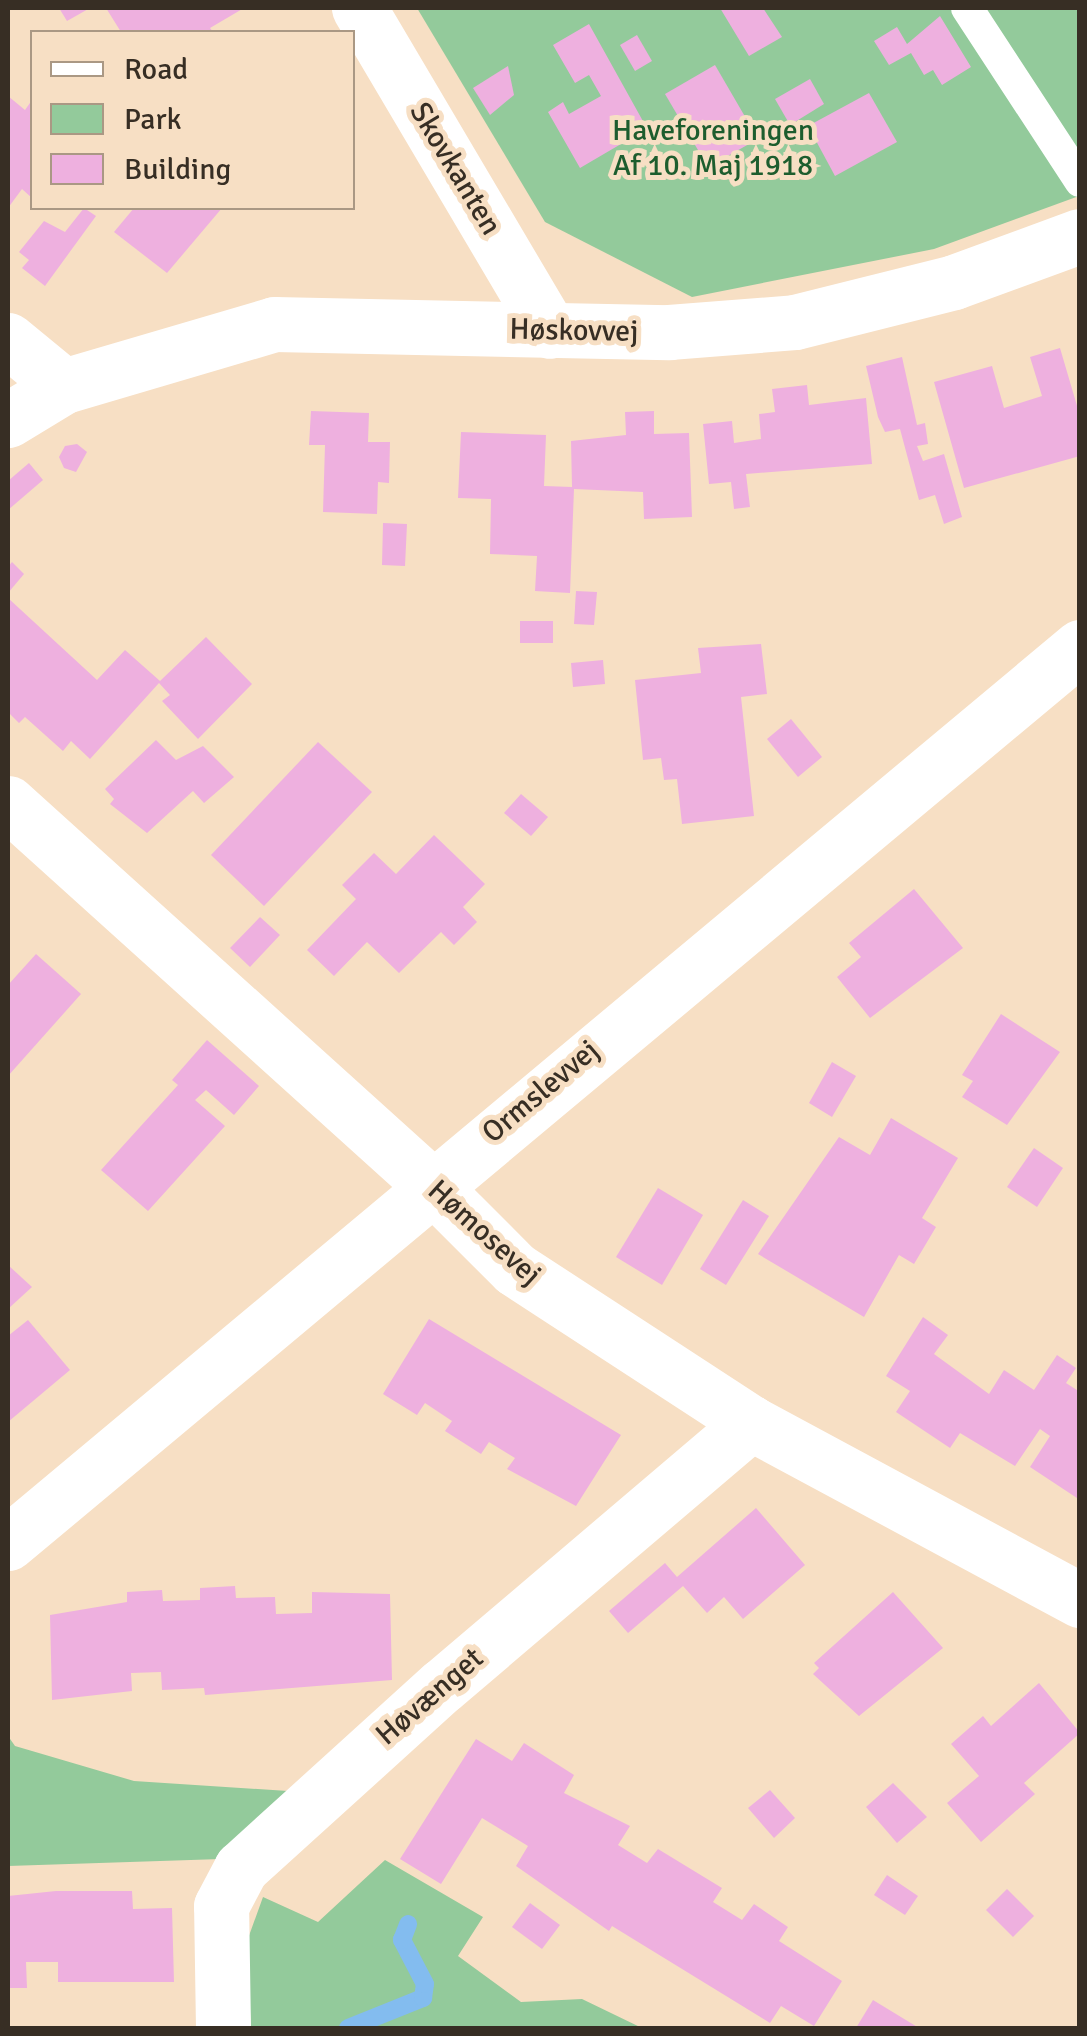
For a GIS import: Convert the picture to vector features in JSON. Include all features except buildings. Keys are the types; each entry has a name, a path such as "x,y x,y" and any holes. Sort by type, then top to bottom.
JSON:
{"street":[{"name":"Skovkanten","path":"359,8 550,331"},
{"name":"Høskovvej","path":"8,420 64,386 274,324 669,332 795,322 954,282 1080,236"},
{"path":"8,340 64,386"},
{"name":"Ormslevvej","path":"8,1543 430,1184 1080,647"},
{"name":"Hømosevej","path":"8,802 430,1184 514,1268 751,1423 1080,1600"},
{"name":"Høvænget","path":"222,2028 222,1906 257,1849 751,1423"}],"lane":[{"path":"966,8 1080,180"}],"green space":[{"name":"Haveforeningen Af 10. Maj 1918","path":"417,8 1079,8 1079,196 934,249 692,297 545,222"},
{"path":"8,1736 15,1746 134,1781 288,1791 221,1859 8,1866"},
{"path":"385,1860 483,1917 458,1956 521,2002 582,1999 642,2028 251,2028 246,1944 263,1897 318,1922"}],"waterway":[{"path":"348,2028 423,1998 425,1984 402,1940 408,1924"}]}
